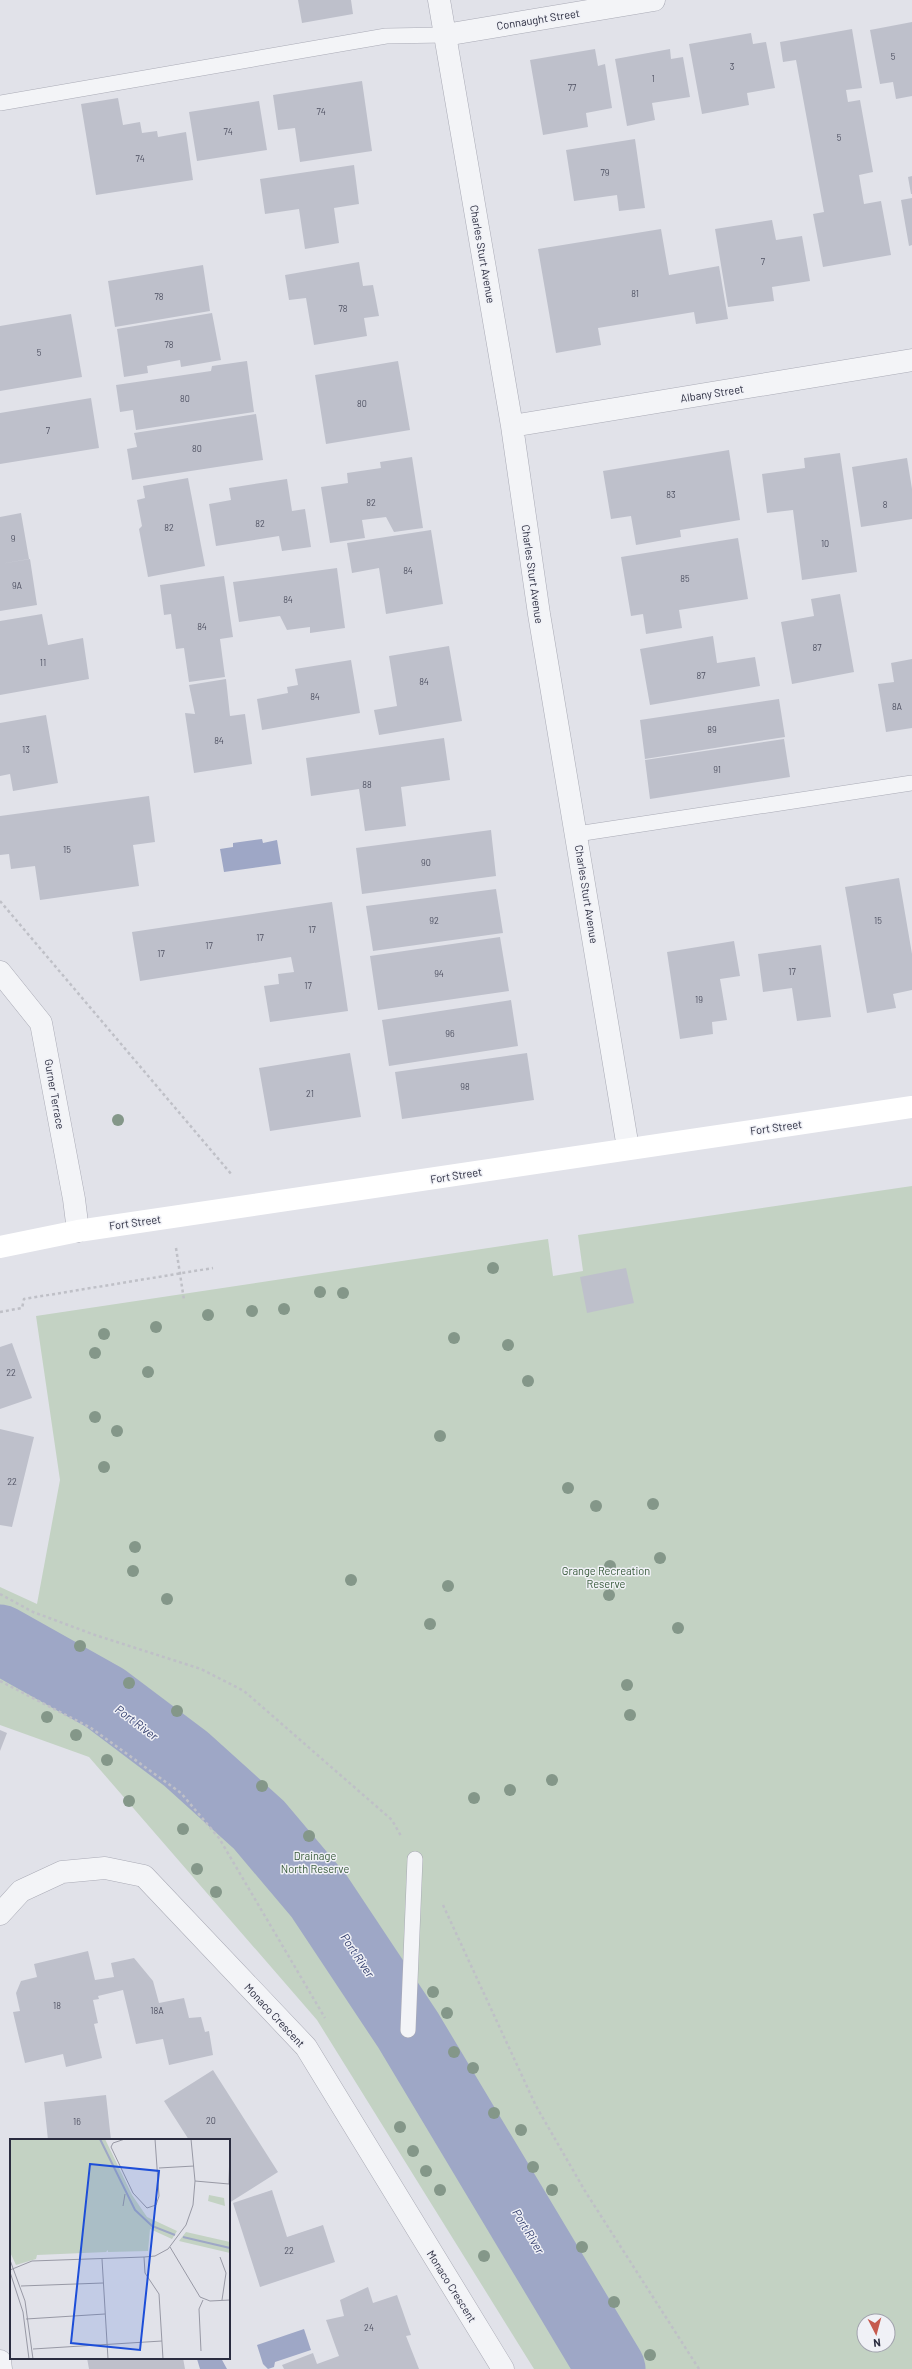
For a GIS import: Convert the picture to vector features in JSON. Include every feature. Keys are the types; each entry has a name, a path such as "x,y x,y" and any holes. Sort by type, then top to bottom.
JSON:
{"street":[{"name":"Charles Sturt Avenue","path":"439,0 512,426 539,614 577,834 628,1148"},
{"name":"Connaught Street","path":"445,35 654,0"},
{"name":"Albany Street","path":"512,426 912,360"},
{"name":"Gurner Terrace","path":"0,972 41,1023 74,1199 78,1231"},
{"name":"Fort Street","path":"0,1247 78,1231 628,1148 912,1107"},
{"name":"Monaco Crescent","path":"0,1914 21,1891 62,1872 105,1868 144,1876 306,2047 503,2369"},
{"path":"0,2361 1,2369"}],"lane":[{"path":"0,103 386,36 445,35"},
{"path":"577,834 912,783"},
{"path":"408,2030 415,1859"}],"path":[{"path":"0,900 232,1175"},
{"path":"0,1312 22,1308 24,1299 213,1268"},
{"path":"0,1681 91,1728 180,1793 219,1838 325,2019"}],"green space":[{"name":"Grange Recreation Reserve","path":"912,1186 912,2369 534,2369 317,2020 89,1757 0,1725 0,1587 37,1604 60,1480 36,1316 548,1239 553,1276 583,1271 578,1235"}],"water":[{"path":"262,839 263,843 277,840 281,864 224,872 220,849 233,847 233,843"},
{"path":"304,2329 311,2350 275,2362 274,2367 268,2369 263,2364 257,2345"},
{"path":"197,2359 222,2359 227,2369 200,2369"}],"building":[{"path":"298,0 351,0 353,14 302,23"},
{"path":"912,22 912,96 896,99 893,82 880,84 870,30"},
{"path":"852,29 862,88 846,90 848,102 860,100 873,172 859,175 864,204 881,201 891,255 823,267 813,214 824,212 796,60 783,62 780,42"},
{"path":"751,33 753,44 766,42 775,88 747,93 749,105 702,114 689,44"},
{"path":"595,49 598,66 605,64 612,108 586,113 588,127 543,135 530,60"},
{"path":"670,49 671,59 683,57 690,97 652,103 655,120 627,126 615,59"},
{"path":"362,81 372,151 300,162 295,128 278,130 273,95"},
{"path":"118,98 123,125 140,122 142,133 157,131 158,137 186,132 193,180 96,195 81,104"},
{"path":"259,101 267,150 197,161 189,112"},
{"path":"635,139 645,208 619,211 617,195 574,201 566,150"},
{"path":"354,165 359,204 334,208 339,243 305,249 299,209 265,214 260,179"},
{"path":"912,176 912,194 911,194 908,177"},
{"path":"912,198 912,245 909,246 901,200"},
{"path":"772,220 776,240 802,236 810,281 772,287 774,301 728,307 715,229"},
{"path":"661,229 669,275 719,266 728,319 696,324 694,312 598,328 601,345 556,353 538,249"},
{"path":"359,262 363,286 373,285 379,316 364,318 367,336 314,345 306,298 289,300 285,275"},
{"path":"203,265 210,311 115,327 108,281"},
{"path":"212,313 221,360 181,367 180,360 147,366 148,373 124,377 117,329"},
{"path":"71,314 82,377 0,391 0,326"},
{"path":"247,361 254,412 136,430 133,410 120,412 116,385 211,371 212,366"},
{"path":"398,361 410,430 326,444 315,375"},
{"path":"91,398 99,448 0,464 0,413"},
{"path":"256,414 263,460 132,480 127,449 137,447 134,433"},
{"path":"729,450 740,520 680,530 681,537 636,545 631,516 611,519 603,471"},
{"path":"840,453 857,572 802,580 793,510 767,513 762,474 805,468 804,458"},
{"path":"412,457 423,528 394,532 386,517 362,520 365,538 330,543 321,487 348,483 347,473 381,468 380,462"},
{"path":"907,458 912,489 912,519 861,527 852,467"},
{"path":"188,478 205,566 148,577 139,529 142,526 137,500 145,498 143,486"},
{"path":"287,479 292,511 305,509 311,547 282,551 279,536 216,546 209,504 231,500 229,488"},
{"path":"21,513 29,559 0,564 0,517"},
{"path":"431,530 443,604 386,614 379,568 352,573 347,543"},
{"path":"738,538 748,599 679,610 682,628 646,634 643,614 631,616 621,557"},
{"path":"30,559 37,605 0,611 0,564"},
{"path":"337,568 345,628 310,633 310,627 287,630 280,616 239,622 233,582"},
{"path":"224,576 233,637 220,639 225,677 189,682 184,648 176,649 171,614 164,615 160,585"},
{"path":"840,594 854,672 792,684 781,622 814,616 811,599"},
{"path":"42,614 48,645 83,638 89,679 0,695 0,621"},
{"path":"713,636 717,663 755,657 760,686 650,705 640,649"},
{"path":"449,646 462,721 379,735 374,710 397,706 389,656"},
{"path":"912,659 912,728 886,732 878,684 894,682 891,663"},
{"path":"351,660 360,713 262,730 257,699 288,693 287,687 298,685 295,669"},
{"path":"226,679 230,716 245,714 252,764 194,773 185,713 195,714 189,685"},
{"path":"779,699 785,737 645,759 640,720"},
{"path":"46,715 58,783 13,791 10,774 0,776 0,723"},
{"path":"444,738 450,780 401,787 406,826 365,831 359,789 311,796 306,758"},
{"path":"784,739 790,777 650,799 645,760"},
{"path":"149,796 155,842 133,845 139,886 40,900 35,866 11,869 9,854 0,855 0,816"},
{"path":"491,830 496,876 362,894 356,848"},
{"path":"899,878 912,954 912,990 893,994 896,1008 867,1013 845,887"},
{"path":"496,889 503,933 373,951 366,906"},
{"path":"332,902 348,1011 270,1022 264,986 279,984 278,974 294,972 291,957 140,981 132,932"},
{"path":"500,937 509,991 378,1010 370,956"},
{"path":"734,941 740,976 720,979 727,1020 712,1022 713,1034 680,1039 667,952"},
{"path":"821,945 831,1017 797,1021 792,988 763,992 758,954"},
{"path":"511,1000 518,1046 389,1066 382,1020"},
{"path":"350,1053 361,1117 270,1131 259,1068"},
{"path":"527,1053 534,1100 402,1119 395,1072"},
{"path":"626,1268 634,1303 587,1313 580,1277"},
{"path":"12,1343 32,1398 0,1409 0,1347"},
{"path":"0,1429 34,1437 12,1527 0,1525"},
{"path":"0,1730 7,1733 0,1751"},
{"path":"88,1951 95,1980 114,1977 111,1963 134,1958 153,1981 159,2003 184,1998 189,2018 201,2017 205,2032 209,2031 213,2055 169,2065 163,2039 136,2044 123,1990 98,1996 99,1999 93,2000 98,2023 94,2024 102,2058 66,2067 63,2054 25,2063 13,2012 20,2011 16,1993 21,1981 37,1977 34,1964"},
{"path":"213,2070 278,2172 230,2202 230,2139 188,2139 164,2101"},
{"path":"106,2095 111,2139 48,2139 44,2102"},
{"path":"272,2190 287,2237 323,2225 335,2262 260,2287 233,2203"},
{"path":"368,2287 373,2303 397,2295 411,2335 406,2336 419,2369 284,2369 282,2365 313,2353 317,2364 339,2356 326,2320 344,2316 340,2300"},
{"path":"87,2359 183,2359 185,2369 89,2369"}],"waterway":[{"name":"Port River","path":"0,1639 105,1698 186,1759 259,1825 319,1896 408,2030 611,2369"}],"park label":[{"name":"Drainage North Reserve","path":"315,1861"}]}
